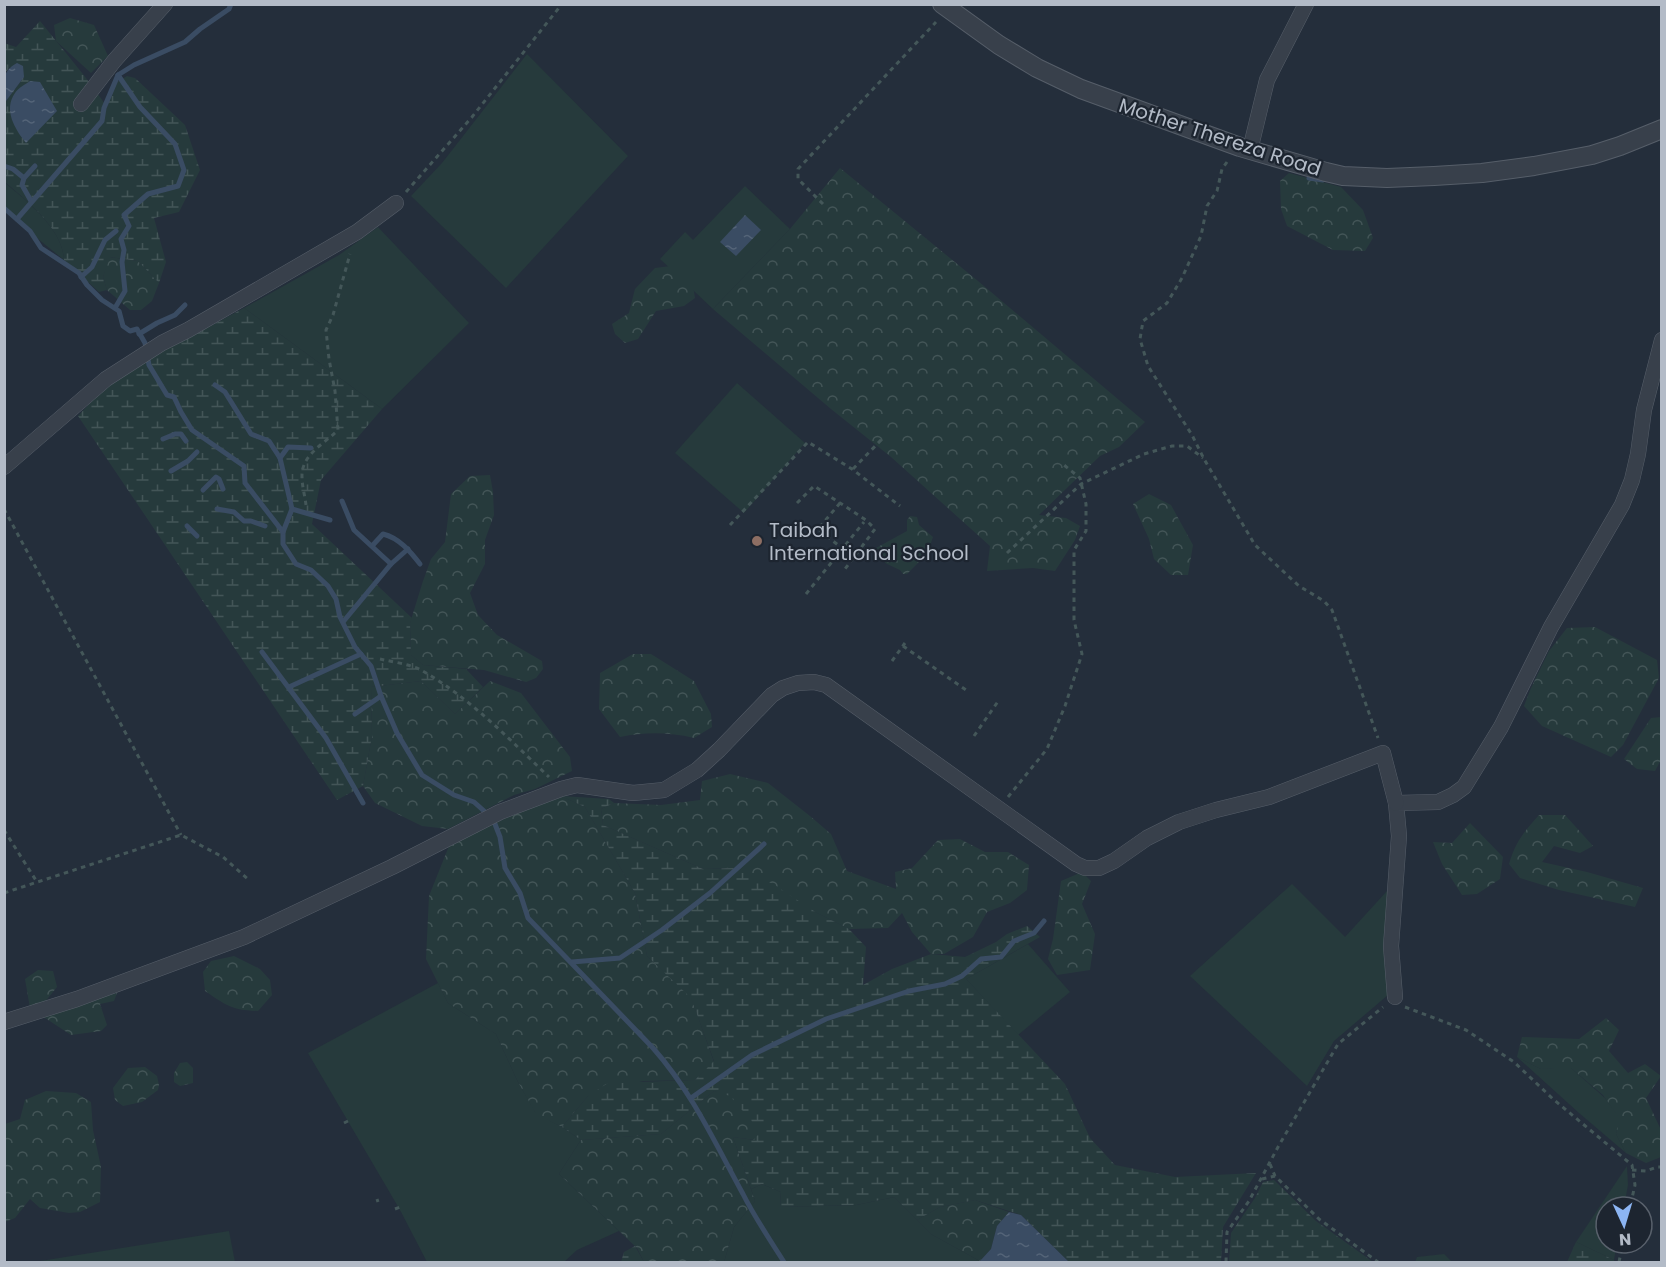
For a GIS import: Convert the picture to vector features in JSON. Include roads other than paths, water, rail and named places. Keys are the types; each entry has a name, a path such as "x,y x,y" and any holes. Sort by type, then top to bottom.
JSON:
{"street":[{"path":"81,104 114,61 165,4"},
{"path":"1245,149 1267,80 1306,4"},
{"name":"Mother Thereza Road","path":"945,7 999,45 1081,89 1245,149 1343,176 1388,178 1434,176 1534,166 1592,155 1662,129"},
{"path":"4,466 106,379 162,343 357,232 396,203"},
{"path":"1396,803 1438,802 1453,795 1464,787 1501,727 1551,627 1622,505 1632,480 1644,410 1662,340"},
{"path":"4,1022 77,999 244,937 402,862 500,812 561,789 577,785 633,793 664,790 697,770 772,695 798,682 826,685 1084,868 1099,868 1114,861 1147,838 1179,822 1269,797 1383,753 1396,803 1399,836 1391,946 1395,997"}],"water":[{"path":"17,63 23,66 24,77 5,101 5,74"},
{"path":"30,81 40,82 57,111 26,143 15,126 10,106 16,91"},
{"path":"745,215 761,230 736,256 720,242"},
{"path":"1009,1212 1021,1215 1069,1262 980,1261 991,1249 997,1226"}],"waterway":[{"path":"17,219 102,121 104,108 118,75 134,65 185,42 229,9 231,4"},
{"path":"115,308 125,291 122,262 124,250 121,239 129,226 124,215 148,194 178,186 184,170 175,144 140,107 118,75"},
{"path":"4,166 13,169 24,178 22,185 31,201"},
{"path":"24,178 35,166"},
{"path":"1309,178 1323,180"},
{"path":"4,208 30,231 41,248 79,273 102,300 119,311 123,326 130,331 137,329 145,343 149,365 167,395 174,397 192,430 244,466 245,483 283,532 283,544 296,564 311,570 328,586 336,599 340,617 355,647 371,666 397,733 422,775 454,795 474,802 493,819 500,837 505,868 520,893 528,918 653,1048 680,1082 702,1118 752,1212 784,1262"},
{"path":"81,277 92,267 105,240 116,231"},
{"path":"139,334 175,315 185,305"},
{"path":"215,385 225,392 251,434 269,441 280,458"},
{"path":"163,439 181,434 186,441"},
{"path":"283,532 292,509 280,458 288,447 311,448"},
{"path":"171,471 188,461 197,452"},
{"path":"203,490 216,477 223,489"},
{"path":"342,501 354,530 391,564"},
{"path":"217,509 234,512 244,521 265,526"},
{"path":"292,509 330,520"},
{"path":"187,526 197,536"},
{"path":"372,546 383,534 389,536 404,546 420,564"},
{"path":"343,622 391,564 408,549"},
{"path":"262,652 326,738 363,803"},
{"path":"289,687 361,654"},
{"path":"355,714 381,696"},
{"path":"572,962 620,958 662,930 710,893 764,844"},
{"path":"691,1098 752,1055 826,1019 909,991 945,984 962,976 981,959 1001,957 1014,941 1034,933 1044,921"}],"place":[{"name":"Taibah International School","path":"757,541"}]}
